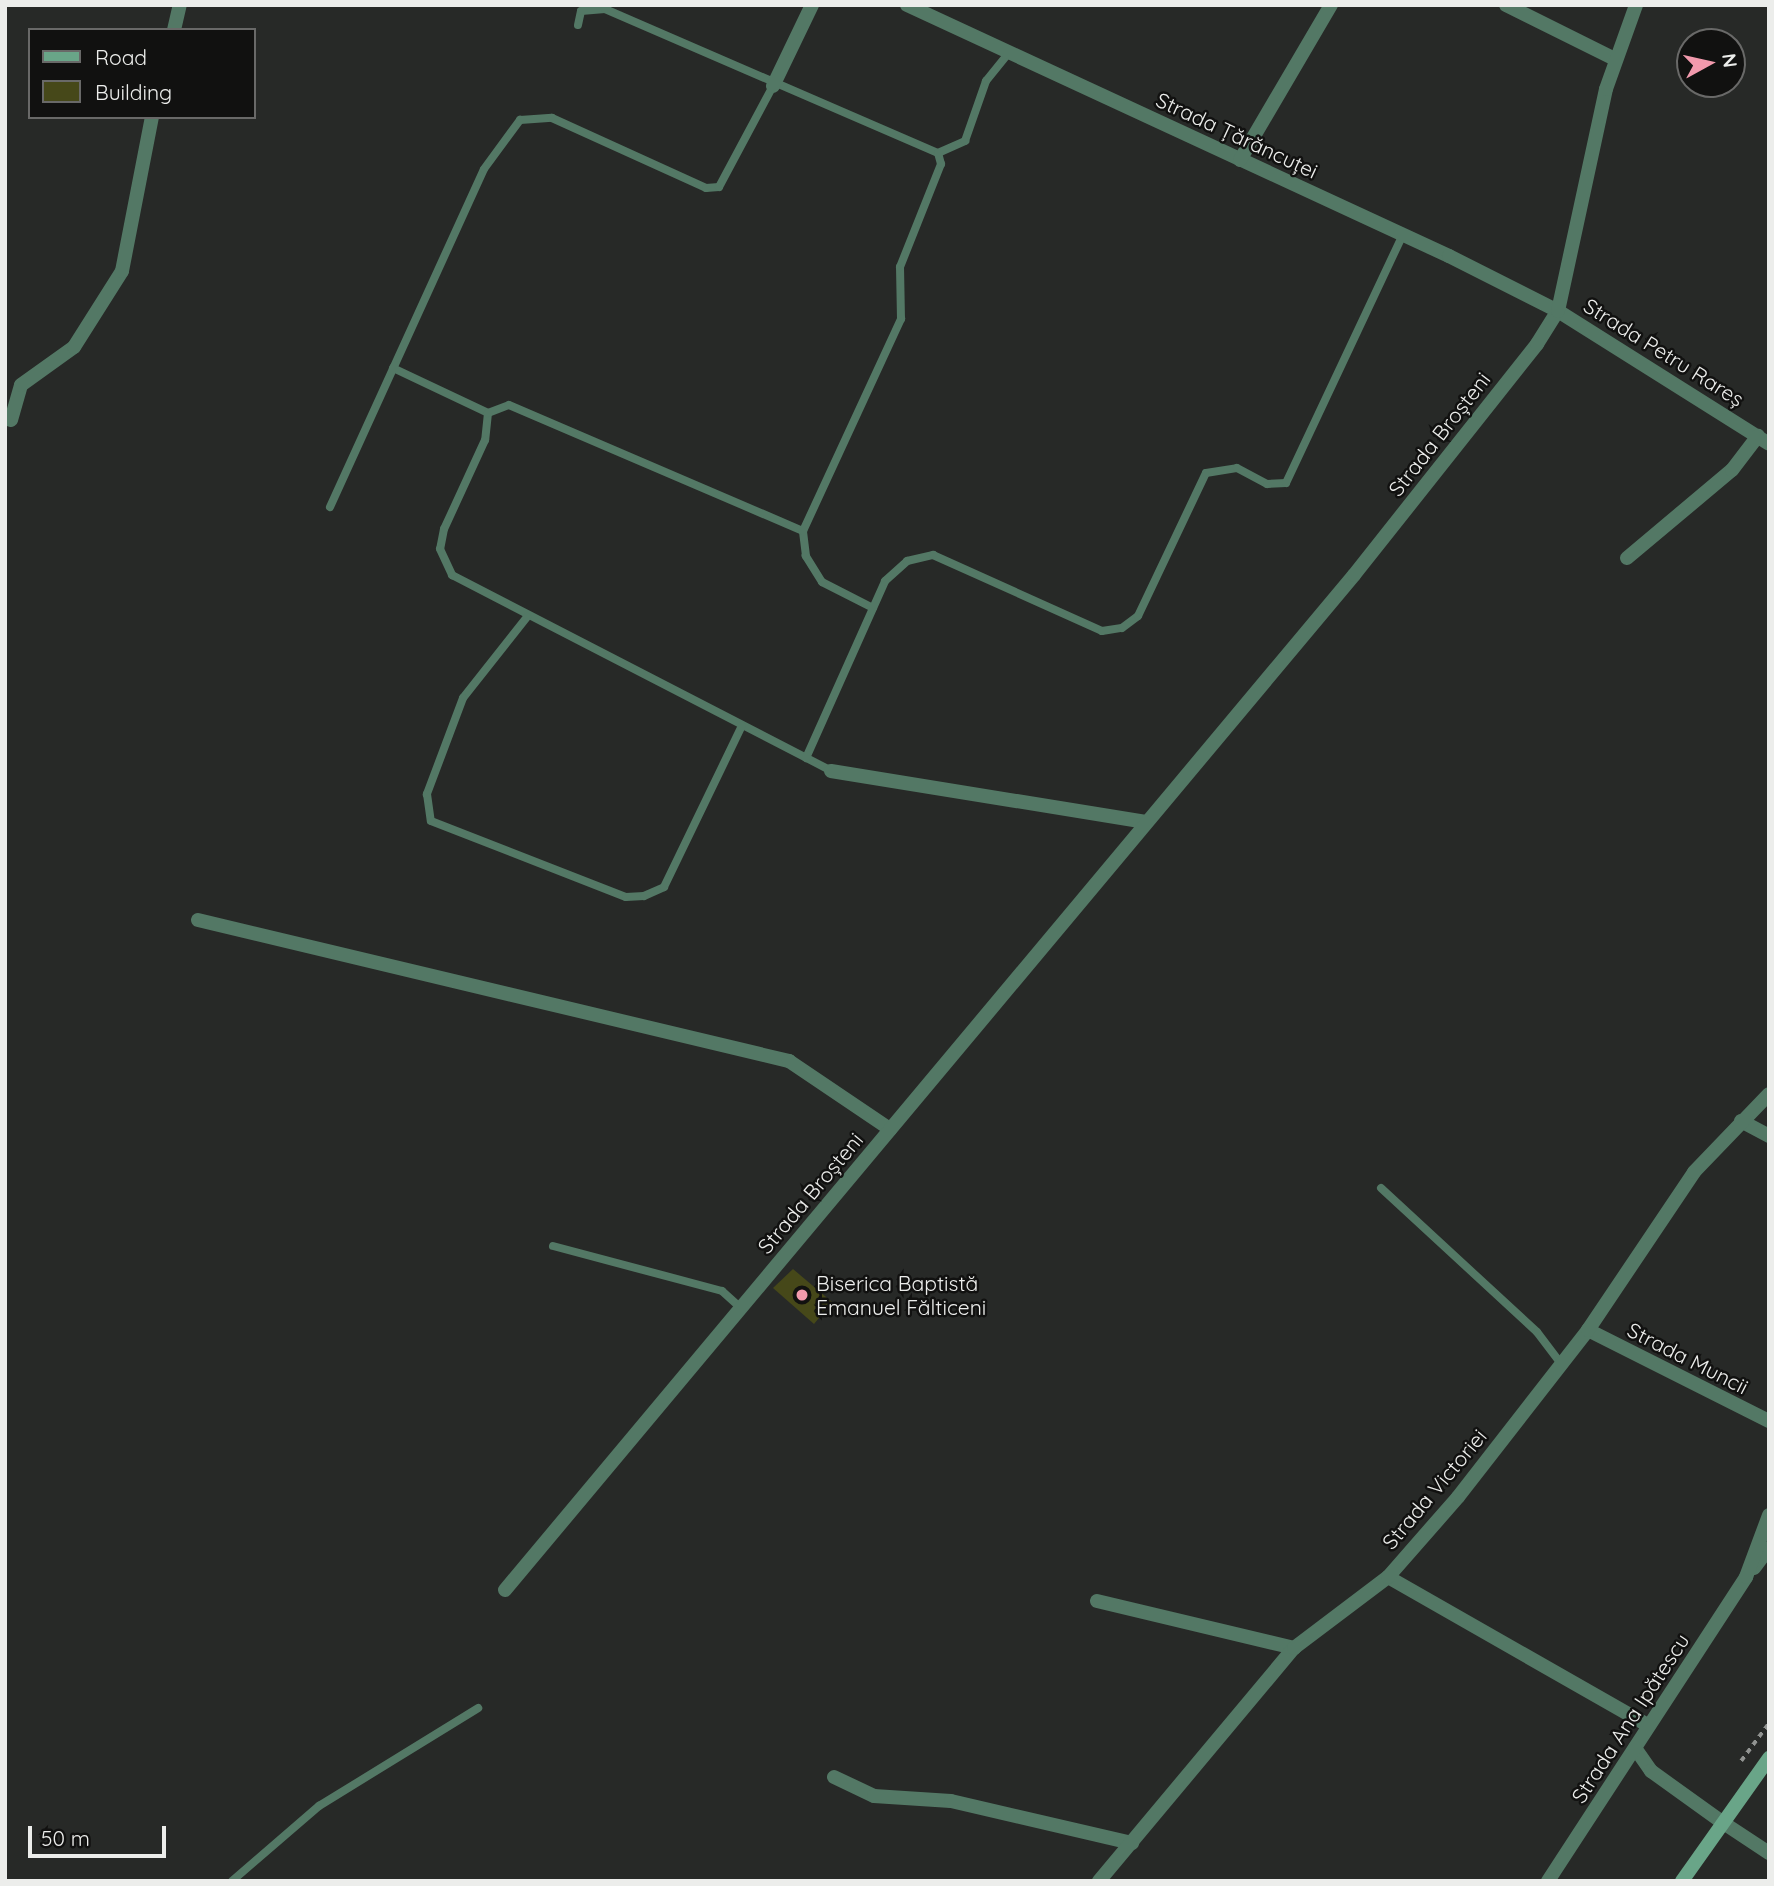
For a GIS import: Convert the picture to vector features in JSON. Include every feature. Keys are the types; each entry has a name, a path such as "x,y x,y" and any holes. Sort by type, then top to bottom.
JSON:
{"main road":[{"path":"1682,1881 1769,1758"}],"street":[{"path":"174,28 180,5"},
{"path":"773,86 812,5"},
{"name":"Strada Țărăncuței","path":"907,5 1403,234 1553,309"},
{"path":"1240,160 1331,5"},
{"path":"1506,5 1615,59"},
{"name":"Strada Broșteni","path":"505,1590 1354,575 1553,309 1615,59 1636,5"},
{"path":"11,420 21,385 74,347 122,271 152,119"},
{"name":"Strada Petru Rareș","path":"1553,309 1763,440 1732,470 1628,558"},
{"path":"831,771 1146,822"},
{"path":"198,920 789,1061 890,1129"},
{"name":"Strada Victoriei","path":"1099,1881 1294,1648 1342,1605 1388,1577 1562,1366 1688,1181 1769,1094"},
{"path":"1741,1121 1769,1136"},
{"name":"Strada Muncii","path":"1588,1330 1769,1421"},
{"name":"Strada Ana Ipătescu","path":"1746,1577 1769,1515"},
{"name":"Strada Ana Ipătescu","path":"1548,1881 1635,1748 1647,1725 1746,1577 1769,1548"},
{"path":"1388,1577 1647,1725"},
{"path":"1097,1601 1294,1648"},
{"path":"1635,1748 1651,1771 1769,1853"},
{"path":"834,1777 874,1796 951,1801 1132,1843"}],"lane":[{"path":"578,25 581,11 605,9 773,86 938,153 959,149 965,141 986,81 1009,53"},
{"path":"330,507 484,169 520,120 552,118 706,188 719,187 773,86"},
{"path":"873,608 822,582 806,556 803,531 901,318 900,267 940,164 938,153"},
{"path":"806,758 886,581 907,561 933,555 1102,631 1122,628 1138,616 1206,473 1237,468 1268,484 1286,483 1403,234"},
{"path":"393,368 488,413 509,405 803,531"},
{"path":"488,413 485,440 440,549 463,584 831,771"},
{"path":"527,617 463,698 427,794 431,821 626,897 644,897 664,887 742,726"},
{"path":"1381,1188 1537,1332 1562,1366"},
{"path":"553,1246 722,1291 741,1308"},
{"path":"232,1881 320,1805 478,1708"}],"path":[{"path":"1741,1761 1769,1723"}],"building":[{"name":"Biserica Baptistă Emanuel Fălticeni","path":"793,1269 832,1302 814,1324 773,1288"}],"place":[{"name":"Biserica Baptistă Emanuel Fălticeni","path":"802,1295"}]}
